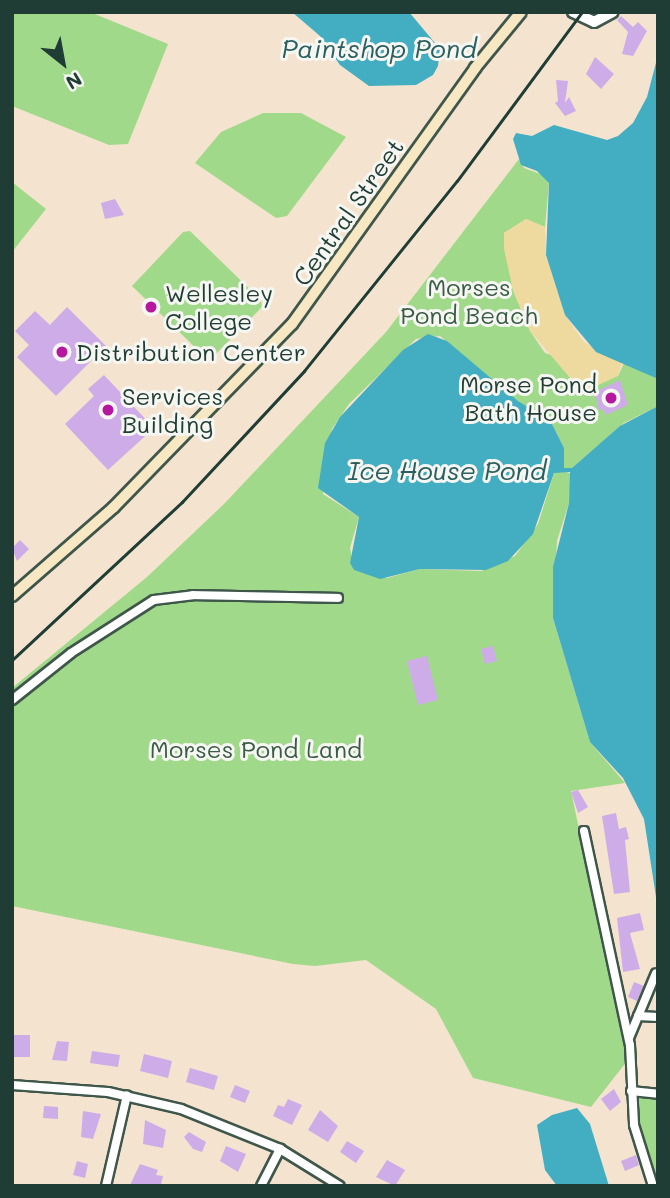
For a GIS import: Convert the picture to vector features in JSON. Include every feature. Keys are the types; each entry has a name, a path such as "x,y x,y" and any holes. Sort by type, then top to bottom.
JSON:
{"main road":[{"name":"Central Street","path":"12,596 114,507 292,324 475,68 521,12"}],"street":[{"path":"573,12 594,22 613,12"},
{"path":"12,700 71,653 154,600 193,595 338,598"},
{"path":"584,831 629,1040 634,1125 653,1182"},
{"path":"629,1040 656,973"},
{"path":"638,1016 658,1017"},
{"path":"12,1084 127,1096 211,1119 279,1149 340,1186"},
{"path":"631,1091 658,1094"},
{"path":"106,1186 127,1096"},
{"path":"261,1186 279,1149"},
{"path":"653,1182 658,1168"}],"green space":[{"path":"12,12 90,12 168,44 128,144 109,145 12,106"},
{"path":"263,113 301,113 346,137 287,216 276,218 195,163 221,132"},
{"name":"Morses Pond Land","path":"519,159 524,168 543,175 549,183 545,227 526,219 504,233 513,290 530,331 545,353 618,376 625,361 658,379 658,406 624,423 572,468 564,468 564,448 550,420 518,401 440,336 416,339 349,404 332,429 323,494 359,517 350,548 354,570 387,578 420,569 481,571 515,556 538,524 554,473 560,469 571,474 569,503 557,541 553,618 590,742 625,783 571,791 628,1060 591,1107 473,1078 436,1009 366,960 315,966 293,964 12,906 12,688 147,577 224,504 386,332"},
{"path":"12,182 46,209 12,252"},
{"path":"190,231 261,300 262,307 213,357 206,358 132,286 183,232"},
{"path":"631,1091 658,1094 658,1168 653,1179 634,1125"}],"sand":[{"name":"Morses Pond Beach","path":"526,219 545,227 546,255 565,315 584,342 622,363 618,376 587,390 577,386 530,331 513,290 504,249 504,233"}],"water":[{"name":"Paintshop Pond","path":"292,12 409,12 440,49 438,66 433,75 416,85 369,86 340,65 320,36"},
{"path":"658,55 658,379 596,352 565,315 546,255 549,183 537,171 521,165 513,139 516,133 532,136 554,125 607,140 618,136 633,123 647,97"},
{"name":"Ice House Pond","path":"428,334 447,341 518,401 550,420 564,448 564,468 572,468 620,426 658,406 658,910 644,819 623,778 590,742 553,618 553,567 569,503 570,472 554,473 533,534 508,561 486,570 420,569 380,579 354,570 350,563 359,517 318,488 325,443 340,417 403,350"},
{"path":"577,1108 590,1124 609,1186 557,1186 545,1170 537,1125 552,1115"}],"building":[{"path":"621,16 633,27 638,22 647,31 633,56 622,54 628,32 617,20"},
{"path":"595,57 614,74 601,89 586,74"},
{"path":"556,80 568,81 565,103 569,97 576,111 565,116 555,103 558,101"},
{"path":"115,199 124,215 105,219 101,203"},
{"name":"Distribution Center","path":"67,307 106,346 56,396 17,357 29,345 15,331 35,311 50,325"},
{"name":"Services Building","path":"104,375 154,428 108,470 65,424 94,396 88,389"},
{"name":"Morse Pond Bath House","path":"620,380 628,405 606,415 603,409 599,411 595,392"},
{"path":"20,540 29,549 17,561 12,548"},
{"path":"493,646 497,661 485,664 481,649"},
{"path":"427,656 438,700 418,705 407,661"},
{"path":"578,790 588,807 578,813 571,792"},
{"path":"616,813 619,829 626,827 629,839 625,840 630,892 614,894 602,816"},
{"path":"640,913 644,930 630,933 640,969 623,972 617,918"},
{"path":"634,982 644,986 637,1001 628,997"},
{"path":"12,1035 30,1035 30,1057 12,1057"},
{"path":"57,1041 69,1042 67,1061 52,1060"},
{"path":"92,1051 120,1055 118,1067 90,1063"},
{"path":"144,1054 172,1061 168,1078 140,1071"},
{"path":"190,1068 218,1076 214,1090 186,1082"},
{"path":"235,1085 250,1091 245,1103 230,1097"},
{"path":"614,1089 621,1102 610,1111 601,1099"},
{"path":"288,1099 302,1105 292,1125 273,1116 278,1105 284,1107"},
{"path":"44,1106 58,1107 58,1119 43,1118"},
{"path":"320,1110 338,1126 328,1142 308,1130"},
{"path":"83,1111 101,1114 93,1139 81,1137"},
{"path":"145,1120 166,1130 163,1148 143,1144"},
{"path":"189,1132 206,1142 202,1152 193,1149 184,1137"},
{"path":"347,1141 364,1151 356,1163 340,1152"},
{"path":"226,1146 246,1154 238,1172 220,1161"},
{"path":"636,1155 639,1165 625,1171 621,1161"},
{"path":"387,1160 405,1170 395,1186 376,1177"},
{"path":"77,1161 88,1164 85,1178 73,1175"},
{"path":"140,1164 158,1170 156,1175 163,1176 161,1184 130,1185"}],"railway":[{"path":"12,660 182,502 304,371 457,181 582,12"}],"place":[{"name":"Wellesley College","path":"151,307"},
{"name":"Distribution Center","path":"62,352"},
{"name":"Morse Pond Bath House","path":"611,398"},
{"name":"Services Building","path":"108,410"}]}
